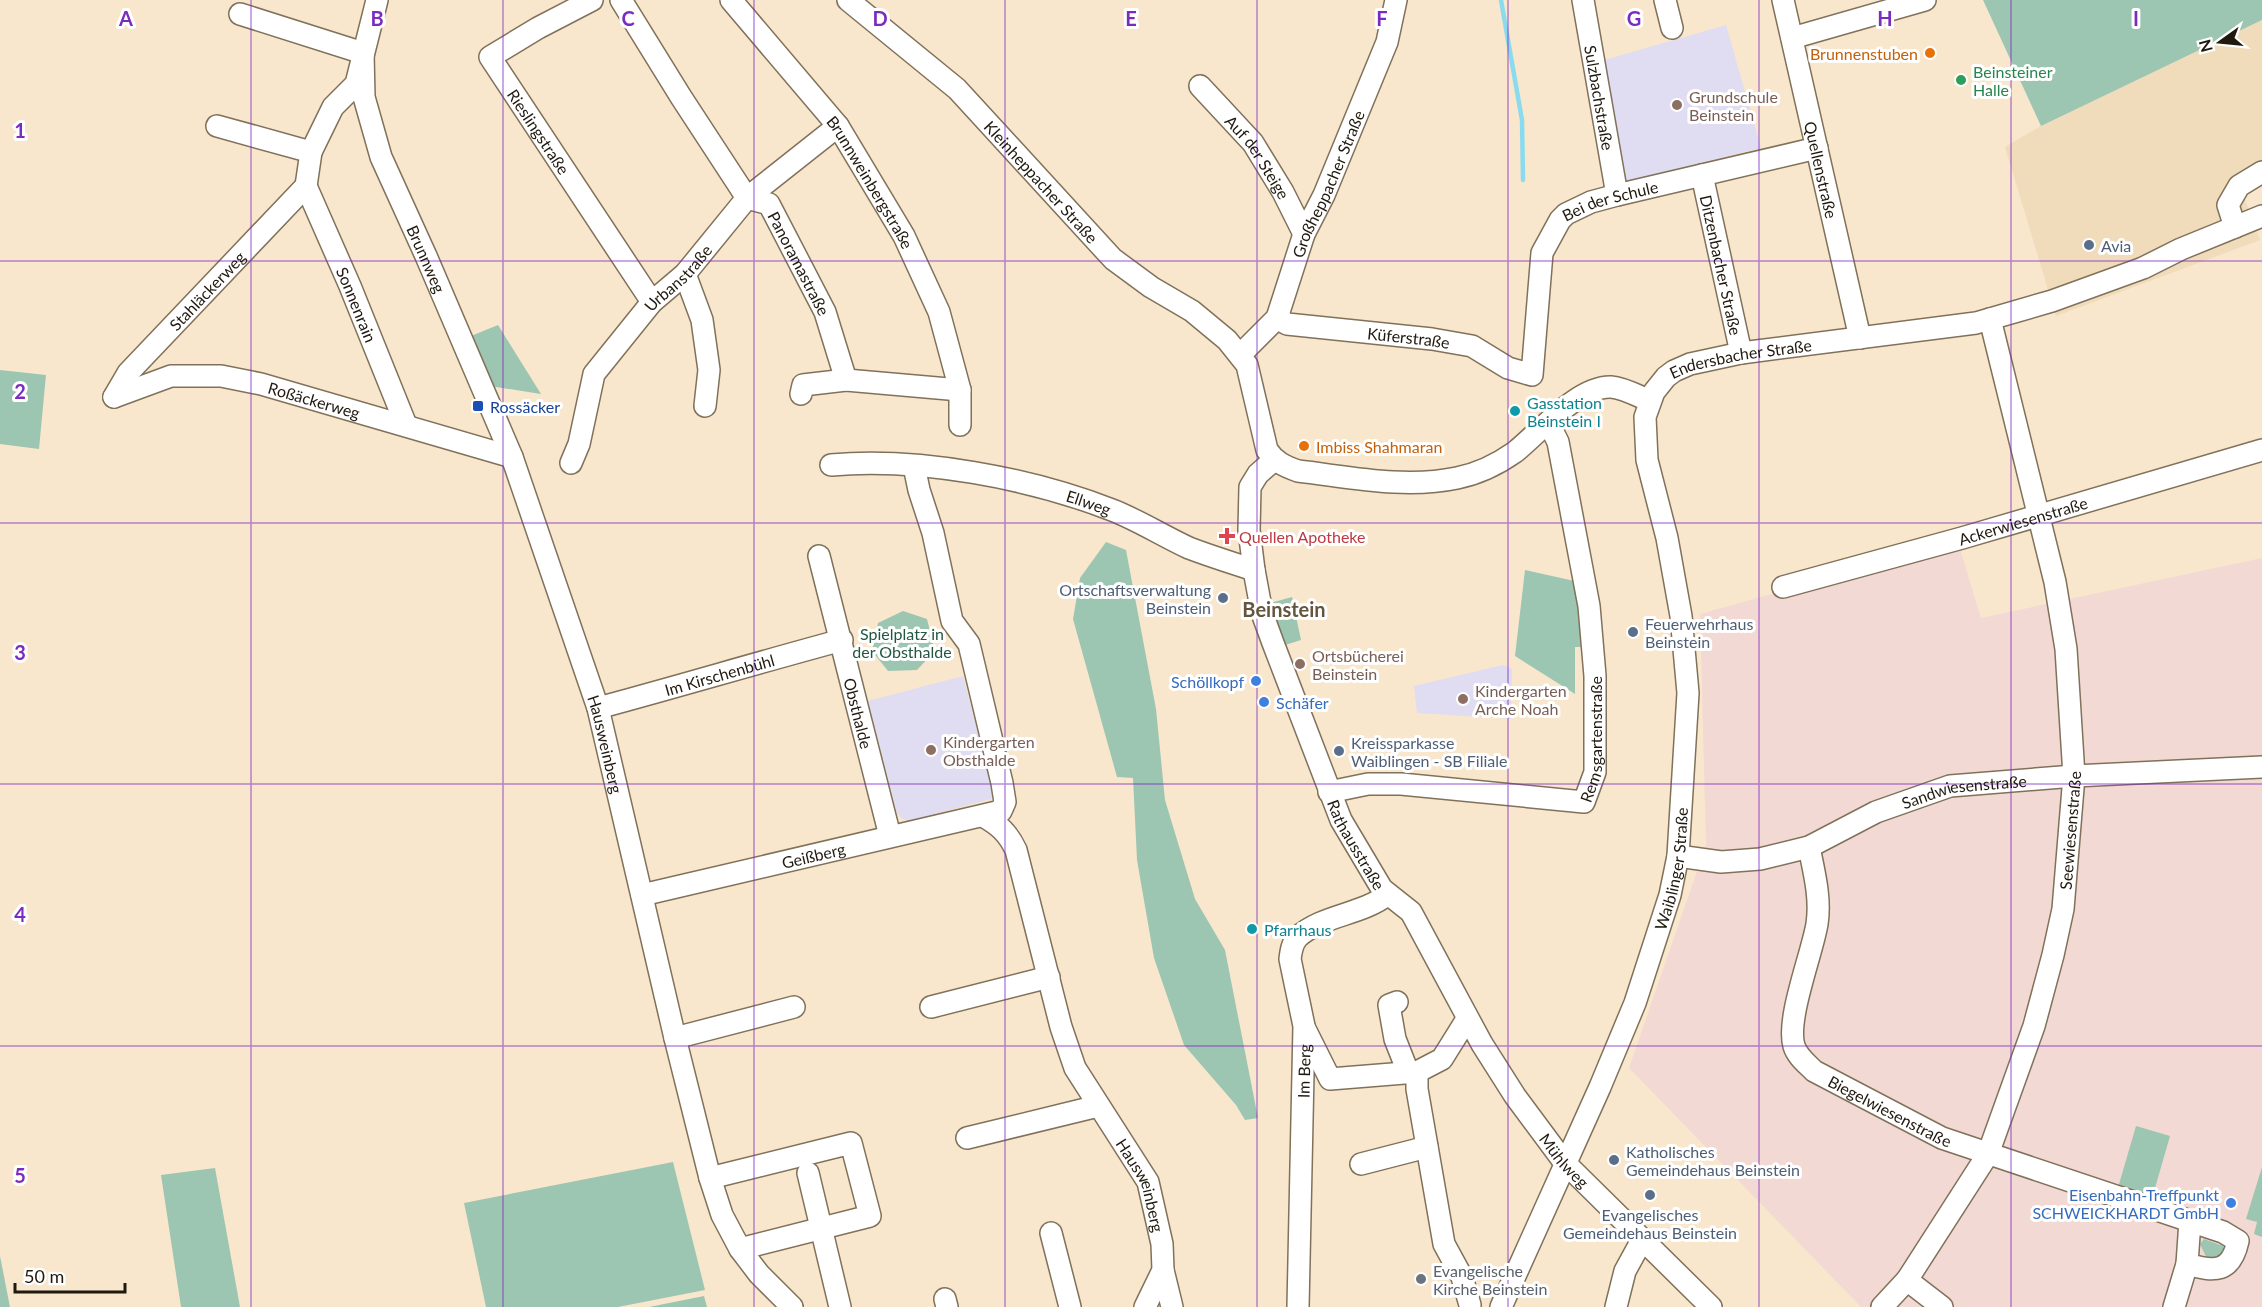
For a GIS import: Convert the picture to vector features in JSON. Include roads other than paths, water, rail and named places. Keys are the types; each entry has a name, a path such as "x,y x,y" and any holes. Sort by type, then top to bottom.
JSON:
{"street":[{"name":"Brunnweg","path":"306,186 311,152 333,107 356,84 377,0"},
{"name":"Rieslingstraße","path":"592,0 538,28 490,57 652,302"},
{"name":"Panoramastraße","path":"621,0 747,198 768,204 825,312 846,380"},
{"name":"Brunnweinbergstraße","path":"730,0 838,126 909,246 939,312 960,390 960,425"},
{"name":"Kleinheppacher Straße","path":"848,0 957,89 1113,259 1151,287 1192,311 1227,340 1240,355"},
{"name":"Großheppacher Straße","path":"1240,355 1277,318 1304,234 1324,195 1387,42 1396,0"},
{"name":"Sulzbachstraße","path":"1583,0 1617,195"},
{"path":"1665,0 1672,28"},
{"name":"Quellenstraße","path":"1783,0 1860,338"},
{"path":"1792,38 1920,1"},
{"path":"240,14 363,53"},
{"name":"Brunnweg","path":"363,53 364,97 381,157 426,255 512,457"},
{"name":"Auf der Steige","path":"1200,86 1253,142 1283,192 1304,234"},
{"path":"217,126 311,152"},
{"name":"Urbanstraße","path":"571,463 579,444 594,374 652,302 685,274 747,198 838,126"},
{"name":"Bei der Schule","path":"1532,375 1542,253 1560,220 1566,214 1591,202 1617,195 1817,147"},
{"path":"2235,227 2228,205 2239,186 2262,172"},
{"name":"Ditzenbacher Straße","path":"1702,175 1741,353"},
{"name":"Stahläckerweg","path":"114,397 128,373 138,362 306,186"},
{"name":"Sonnenrain","path":"306,186 350,286 406,425"},
{"name":"Endersbacher Straße","path":"1650,401 1659,384 1674,371 1690,364 1741,353 1976,323 2052,301 2144,268 2262,216"},
{"path":"685,274 702,320 709,370 705,406"},
{"name":"Küferstraße","path":"1277,318 1287,324 1432,339 1472,346 1508,368 1532,375"},
{"name":"Seewiesenstraße","path":"1882,1307 1907,1280 1988,1154 2034,1026 2063,909 2074,776 2066,649 2055,582 1990,319"},
{"path":"1240,355 1250,376 1263,441 1274,460 1298,471 1392,482 1458,478 1498,462 1514,452 1569,406 1591,391 1600,388 1613,387 1650,401"},
{"path":"138,362 164,379"},
{"name":"Roßäckerweg","path":"114,397 171,376 221,376 251,382 406,425 512,457"},
{"path":"801,394 803,384 846,380 960,390"},
{"name":"Waiblinger Straße","path":"1501,1307 1635,1003 1670,895 1678,856 1688,693 1680,615 1667,538 1647,460 1644,426 1650,401"},
{"name":"Remsgartenstraße","path":"1329,792 1368,783 1401,784 1584,802 1595,772 1595,676 1589,606 1558,442 1553,432 1545,426"},
{"name":"Ackerwiesenstraße","path":"1783,587 2038,516 2262,450"},
{"name":"Hausweinberg","path":"512,457 598,708 710,1178 723,1215 740,1249 759,1274 792,1307"},
{"name":"Rathausstraße","path":"1274,460 1258,474 1250,487 1249,530 1254,570 1266,623 1341,820 1387,894 1411,912 1467,1019"},
{"name":"Ellweg","path":"831,465 866,462 972,471 1054,491 1112,510 1190,548 1254,570"},
{"path":"914,466 933,533 952,621 969,644 1002,783 1005,802 1001,811 983,816"},
{"name":"Obsthalde","path":"819,556 890,836"},
{"name":"Im Kirschenbühl","path":"598,708 720,676 742,666 842,640"},
{"name":"Sandwiesenstraße","path":"1678,856 1721,862 1761,859 1809,847 1875,812 1950,786 2074,776 2262,767"},
{"name":"Hausweinberg","path":"983,816 998,824 1008,834 1016,850 1061,1027 1075,1068 1148,1182 1158,1221 1163,1270 1172,1307"},
{"name":"Geißberg","path":"642,895 983,816"},
{"name":"Biegelwiesenstraße","path":"1809,847 1819,900 1817,924 1791,1027 1794,1046 1802,1060 1814,1071 1942,1138 2223,1232 2238,1241 2235,1254 2221,1268 2208,1270 2187,1264"},
{"name":"Im Berg","path":"1299,1307 1304,1026 1290,959 1291,948 1298,938 1319,925 1376,903 1387,894"},
{"path":"932,1007 1049,977"},
{"path":"1397,1002 1389,1005 1395,1039 1413,1072 1444,1244 1462,1277 1470,1305"},
{"path":"675,1038 794,1007"},
{"path":"1304,1026 1330,1079 1413,1072 1442,1059 1467,1019"},
{"name":"Mühlweg","path":"1467,1019 1515,1096 1564,1162 1711,1307"},
{"path":"967,1138 1098,1106"},
{"path":"710,1178 851,1143 870,1216 740,1249"},
{"path":"1361,1164 1427,1147"},
{"path":"808,1173 840,1307"},
{"path":"2174,1307 2187,1264 2190,1221"},
{"path":"1051,1233 1070,1307"},
{"path":"1616,1307 1625,1271 1642,1240"},
{"path":"1145,1307 1163,1270"},
{"path":"1907,1280 1942,1307"}],"waterway":[{"path":"1501,0 1522,120 1523,180"}],"place":[{"name":"Brunnenstuben","path":"1930,53"},
{"name":"Beinsteiner Halle","path":"1961,80"},
{"name":"Grundschule Beinstein","path":"1677,105"},
{"name":"Avia","path":"2089,245"},
{"name":"Rossäcker","path":"478,406"},
{"name":"Gasstation Beinstein I","path":"1515,411"},
{"name":"Imbiss Shahmaran","path":"1304,446"},
{"name":"Quellen Apotheke","path":"1227,536"},
{"name":"Ortschaftsverwaltung Beinstein","path":"1223,598"},
{"name":"Feuerwehrhaus Beinstein","path":"1633,632"},
{"name":"Ortsbücherei Beinstein","path":"1300,664"},
{"name":"Schöllkopf","path":"1256,681"},
{"name":"Kindergarten Arche Noah","path":"1463,699"},
{"name":"Schäfer","path":"1264,702"},
{"name":"Kindergarten Obsthalde","path":"931,750"},
{"name":"Kreissparkasse Waiblingen - SB Filiale","path":"1339,751"},
{"name":"Pfarrhaus","path":"1252,929"},
{"name":"Katholisches Gemeindehaus Beinstein","path":"1614,1160"},
{"name":"Evangelisches Gemeindehaus Beinstein","path":"1650,1195"},
{"name":"Eisenbahn-Treffpunkt SCHWEICKHARDT GmbH","path":"2231,1203"},
{"name":"Evangelische Kirche Beinstein","path":"1421,1279"}],"district":[{"name":"Beinstein","path":"1284,609"}],"park label":[{"name":"Spielplatz in der Obsthalde","path":"902,642"}]}
